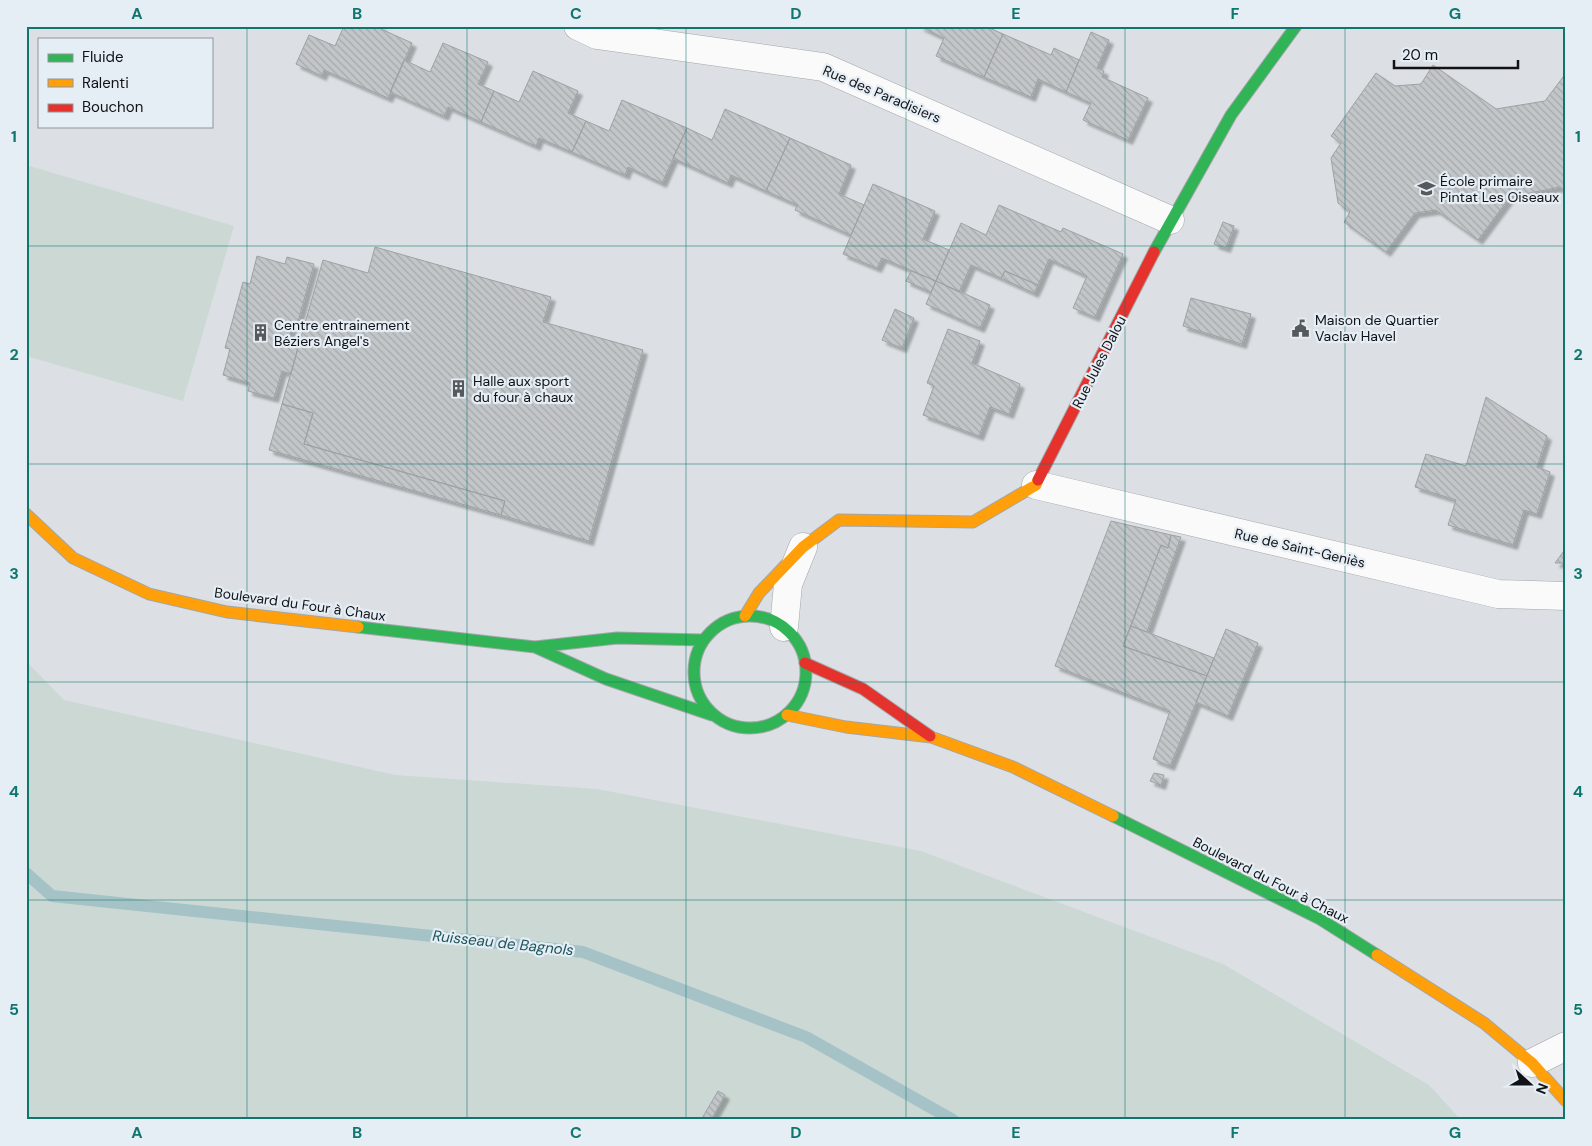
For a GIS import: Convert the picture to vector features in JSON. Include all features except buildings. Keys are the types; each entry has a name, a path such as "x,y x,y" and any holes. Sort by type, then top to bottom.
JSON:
{"street":[{"name":"Rue des Paradisiers","path":"578,26 597,35 824,67 1170,220"},
{"name":"Rue Jules Dalou","path":"1036,485 1170,220 1231,115 1296,26"},
{"path":"745,616 759,593 803,547 839,520 973,522 1036,485"},
{"name":"Rue de Saint-Geniès","path":"1036,485 1498,594 1566,596"},
{"name":"Boulevard du Four à Chaux","path":"26,514 73,558 149,594 227,612 535,648 618,638 703,640"},
{"path":"784,627 788,584 803,547"},
{"path":"745,616 758,616 784,627 802,650 805,663 805,682 799,700 787,715 774,724 750,728 726,724 712,716 702,703 695,688 693,671 696,655 703,640 714,628 728,620 745,616"},
{"name":"Boulevard du Four à Chaux","path":"535,648 606,679 712,716"},
{"name":"Boulevard du Four à Chaux","path":"805,663 863,689 931,737"},
{"name":"Boulevard du Four à Chaux","path":"787,715 846,727 931,737 1013,767 1320,919 1484,1023 1532,1063 1566,1101"},
{"path":"1532,1063 1566,1046"}],"shaded area":[{"path":"26,165 234,226 183,401 26,356"},
{"path":"26,661 64,700 395,775 597,789 921,851 1223,964 1429,1085 1461,1120 26,1120"}],"waterway":[{"name":"Ruisseau de Bagnols","path":"26,873 52,896 583,952 806,1037 953,1120"}],"traffic: fast":[{"path":"1154,252 1231,115 1296,26"},
{"path":"750,616 771,620 790,632 802,651 806,672 802,693 790,712 771,724 750,728 729,724 710,712 698,693 694,672 698,651 710,632 729,620 750,616"},
{"path":"358,627 535,647 617,638 703,640"},
{"path":"535,647 606,679 712,715"},
{"path":"1113,816 1320,919 1377,955"}],"traffic: slow":[{"path":"745,616 759,593 803,547 839,520 973,522 1036,485 1038,480"},
{"path":"26,514 73,558 149,594 227,612 358,627"},
{"path":"787,715 846,727 931,737 1013,767 1113,816"},
{"path":"1377,955 1484,1023 1532,1063 1566,1101"}],"traffic: jam":[{"path":"1038,480 1154,252"},
{"path":"805,663 863,689 930,736"}],"place":[{"name":"École primaire Pintat Les Oiseaux","path":"1426,189"},
{"name":"Maison de Quartier Vaclav Havel","path":"1301,328"},
{"name":"Centre entrainement Béziers Angel's","path":"260,333"},
{"name":"Halle aux sport du four à chaux","path":"459,389"}]}
